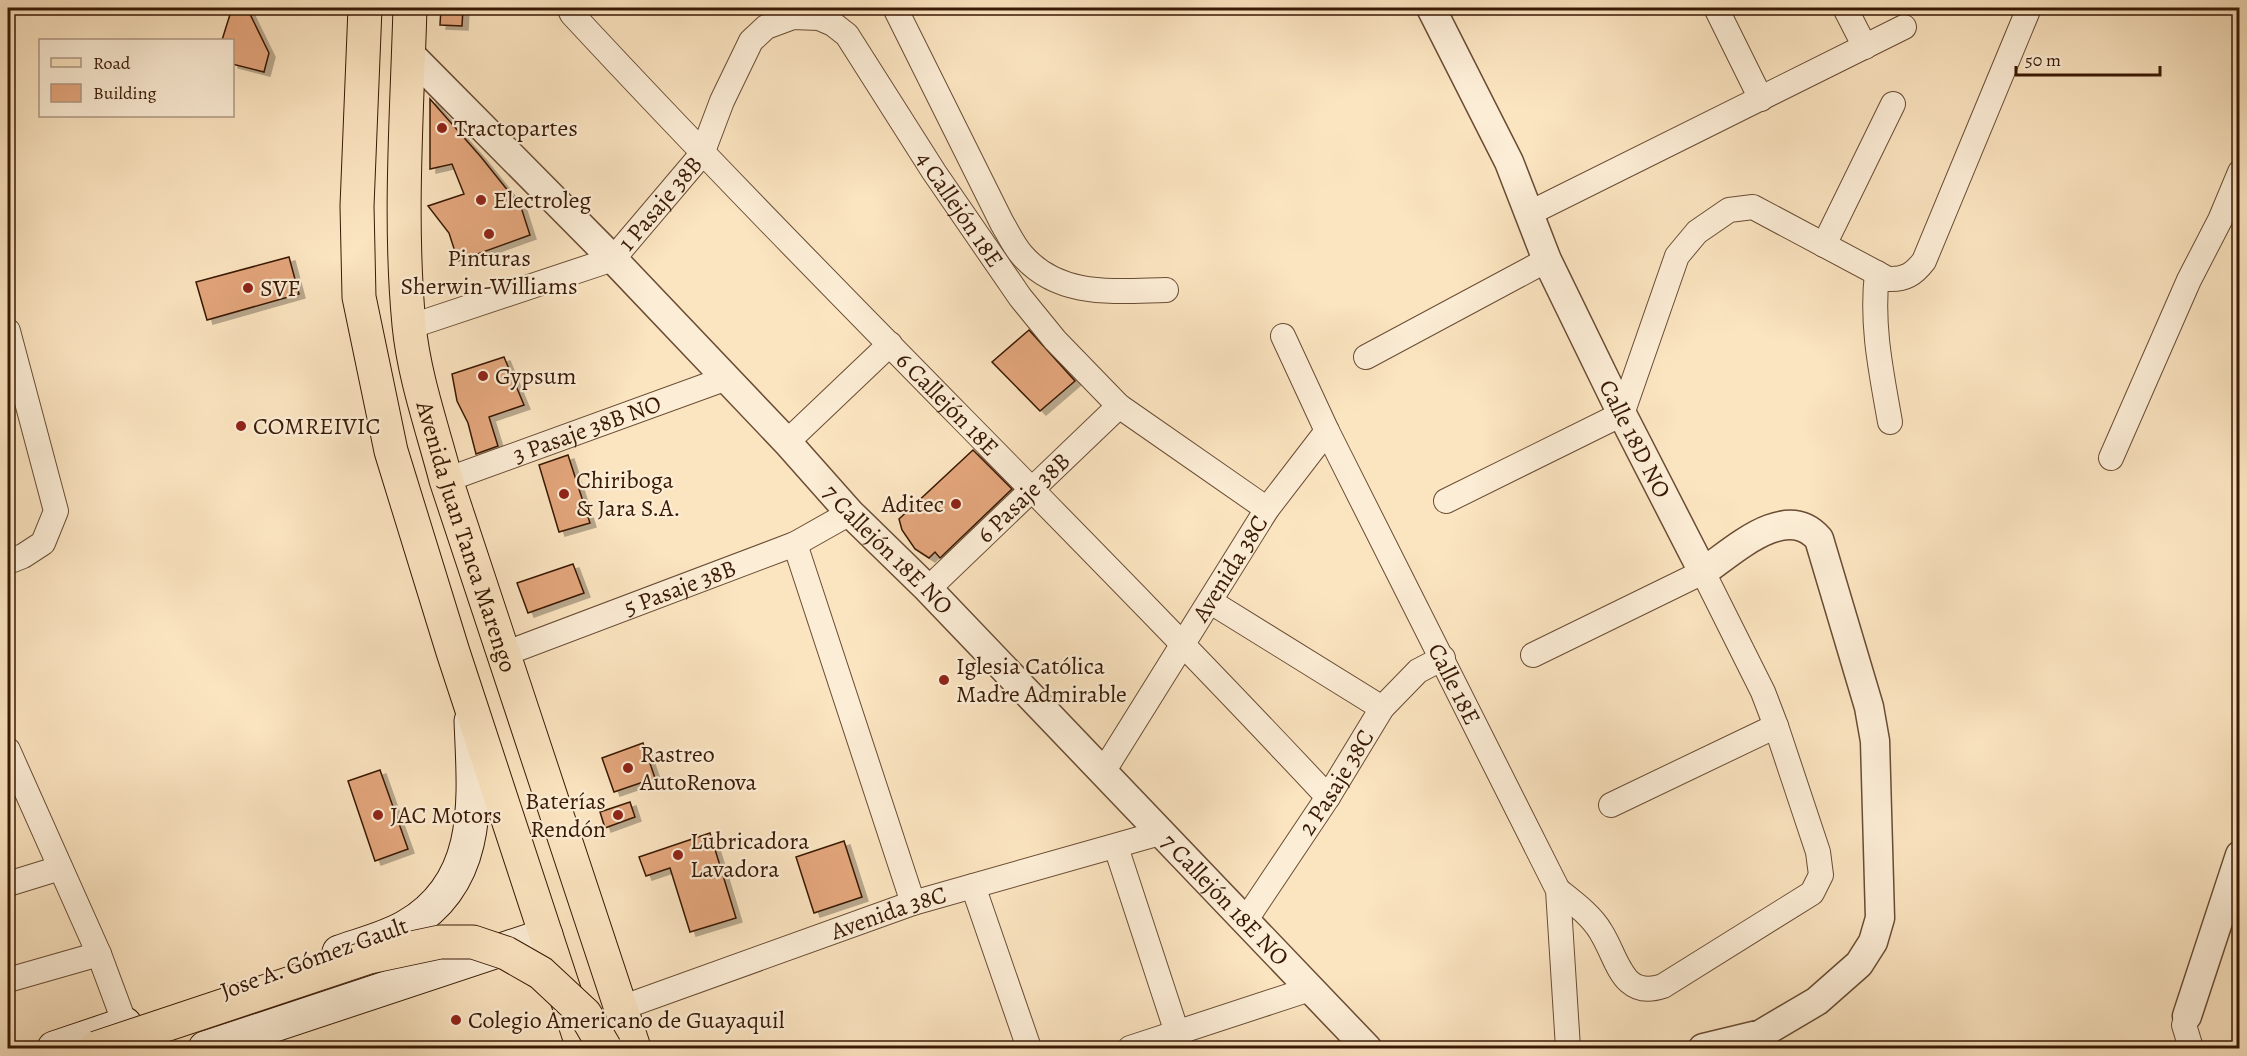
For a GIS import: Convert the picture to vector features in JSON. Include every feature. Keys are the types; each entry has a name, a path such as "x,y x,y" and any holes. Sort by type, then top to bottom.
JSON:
{"main road":[{"name":"Avenida Juan Tanca Marengo","path":"365,8 357,206 359,297 391,451 583,1048"},
{"name":"Avenida Juan Tanca Marengo","path":"410,8 404,190 410,327 424,396 446,480 560,817 634,1048"},
{"name":"Jose A. Gómez Gault","path":"54,1048 386,936 418,920 455,882 470,831 474,788 470,701"},
{"path":"546,935 555,928 564,914 568,890 560,817"},
{"name":"Jose A. Gómez Gault","path":"205,1048 546,935"},
{"path":"96,1048 369,957 440,942 473,942 506,953 541,972 585,1014 605,1048"}],"street":[{"name":"6 Callejón 18E","path":"570,8 572,14 702,153 1183,642 1328,797"},
{"path":"895,8 1020,254 1043,274 1073,288 1105,291 1166,290"},
{"name":"Calle 18D NO","path":"1431,8 1491,124 1530,213 1547,260 1762,692 1776,726 1818,852 1821,875 1812,893 1663,986 1651,990 1638,988 1627,980 1601,931 1584,911 1558,890"},
{"path":"1716,8 1761,99"},
{"path":"1845,8 1865,47"},
{"path":"1446,501 1622,414 1677,256 1697,232 1729,210 1753,207 1888,279 1899,280 1916,271 1924,261 2029,8"},
{"name":"1 Pasaje 38B","path":"410,327 613,259 702,153 751,41 766,27 779,20 806,16"},
{"name":"4 Callejón 18E","path":"806,16 833,24 847,35 934,172 1020,297 1055,340 1119,406 1267,509"},
{"path":"1530,213 1904,27"},
{"name":"7 Callejón 18E NO","path":"409,53 613,259 787,442 850,513 928,589 1367,1048"},
{"path":"1824,245 1893,104"},
{"path":"934,172 968,154"},
{"path":"2111,458 2189,280 2220,220 2240,172"},
{"path":"1366,357 1547,260"},
{"path":"1877,273 1873,306 1875,334 1890,422"},
{"path":"1020,297 1043,274"},
{"path":"8,332 56,511 43,543 8,562"},
{"name":"Calle 18E","path":"1283,336 1327,430 1558,890 1568,1048"},
{"path":"787,442 890,344"},
{"name":"3 Pasaje 38B NO","path":"446,480 726,378"},
{"name":"6 Pasaje 38B","path":"928,589 1119,406"},
{"name":"Avenida 38C","path":"1103,772 1267,509 1327,430"},
{"name":"5 Pasaje 38B","path":"504,654 795,544 850,513"},
{"path":"1533,654 1703,572 1773,526 1793,523 1809,528 1819,539 1869,707 1875,741 1880,918 1874,942 1859,964 1817,1002 1761,1034 1703,1048"},
{"path":"795,544 913,903"},
{"path":"1210,602 1382,708"},
{"name":"2 Pasaje 38C","path":"1245,921 1328,797 1382,708 1418,671 1443,658"},
{"path":"1611,805 1776,726"},
{"path":"8,750 99,954 125,1024"},
{"name":"Avenida 38C","path":"621,1008 913,903 1116,847 1160,832"},
{"path":"1116,847 1180,1041"},
{"path":"2191,1048 2184,1025 2240,855"},
{"path":"8,884 60,868"},
{"path":"973,886 1029,1048"},
{"path":"8,980 99,954"},
{"path":"1130,1048 1180,1041 1310,989"}],"building":[{"path":"232,8 247,8 269,53 264,72 234,64 234,39 222,39"},
{"path":"441,8 463,8 462,26 440,25"},
{"path":"430,99 521,207 530,235 458,261 449,233 428,206 464,194 452,164 430,169"},
{"name":"SVF","path":"289,257 299,294 207,320 196,282"},
{"path":"1029,330 1075,381 1040,411 992,362"},
{"path":"504,357 524,405 489,417 498,446 476,454 468,423 457,401 452,374"},
{"name":"Aditec","path":"973,450 1012,489 940,558 935,552 929,558 915,549 902,530 899,519"},
{"name":"Chiriboga & Jara S.A.","path":"568,455 590,523 559,532 539,465"},
{"path":"573,564 584,593 528,613 517,583"},
{"name":"Rastreo AutoRenova","path":"643,743 655,778 614,792 602,758"},
{"name":"JAC Motors","path":"380,770 408,849 375,861 348,781"},
{"name":"Baterías Rendón","path":"630,802 635,817 605,828 600,812"},
{"path":"710,833 736,918 690,932 670,868 646,876 639,857"},
{"path":"844,841 862,897 814,913 796,857"}],"place":[{"name":"Tractopartes","path":"442,128"},
{"name":"Electroleg","path":"481,200"},
{"name":"Pinturas Sherwin-Williams","path":"489,234"},
{"name":"SVF","path":"248,288"},
{"name":"Gypsum","path":"483,376"},
{"name":"COMREIVIC","path":"241,426"},
{"name":"Chiriboga & Jara S.A.","path":"564,494"},
{"name":"Aditec","path":"956,504"},
{"name":"Iglesia Católica Madre Admirable","path":"944,680"},
{"name":"Rastreo AutoRenova","path":"628,768"},
{"name":"JAC Motors","path":"378,815"},
{"name":"Baterías Rendón","path":"618,815"},
{"name":"Lubricadora Lavadora","path":"678,855"},
{"name":"Colegio Americano de Guayaquil","path":"456,1020"}]}
